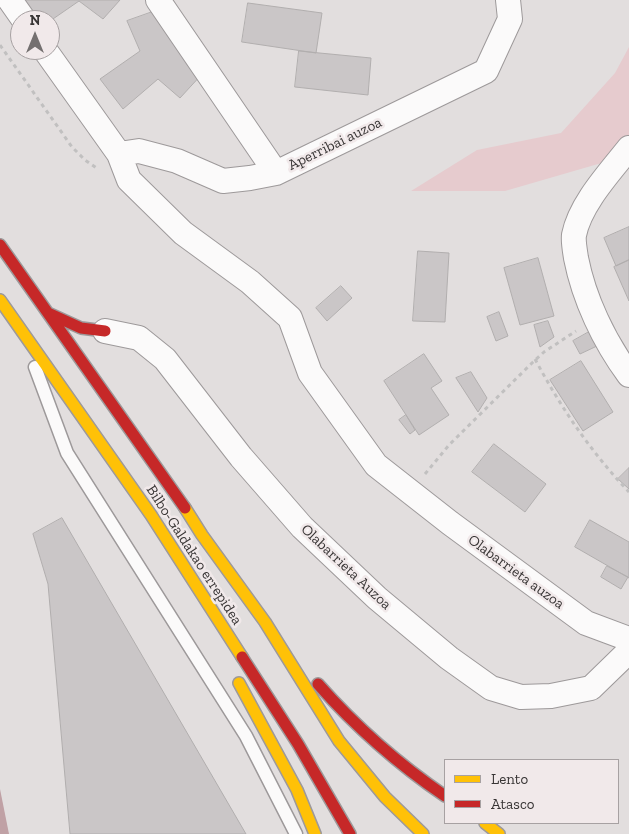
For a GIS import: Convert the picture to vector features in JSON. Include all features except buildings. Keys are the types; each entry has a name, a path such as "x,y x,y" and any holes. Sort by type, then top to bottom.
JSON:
{"highway":[{"name":"Bilbo-Galdakao errepidea","path":"0,245 178,497 202,536 265,622 339,741 385,797 423,834"},
{"name":"Bilbo-Galdakao errepidea","path":"0,300 151,515 298,744 350,834"},
{"path":"48,313 100,338"},
{"path":"90,356 94,379"},
{"path":"206,600 225,653"},
{"name":"Bilbo-Galdakao errepidea","path":"265,622 334,702 373,742 444,795"},
{"path":"232,670 297,790 315,834"},
{"path":"485,824 499,834"}],"street":[{"name":"Aperribai auzoa","path":"158,0 276,173 486,71 510,19 508,0"},
{"path":"52,60 119,154 129,180"},
{"path":"629,148 610,171 582,212 574,236 580,277 596,320 629,375"},
{"path":"119,154 139,152 177,161 223,181 276,173"},
{"name":"Olabarrieta auzoa","path":"129,180 183,233 250,282 290,318 310,373 376,465 586,623 629,639"},
{"name":"Olabarrieta Auzoa","path":"100,338 139,338 164,359 241,457 302,527 377,598 449,658 490,688 521,697 551,696 591,688 629,651"}],"lane":[{"path":"22,331 67,453 246,736 296,834"}],"path":[{"path":"0,45 72,147 85,160 102,172 129,180"},
{"path":"410,492 449,445 536,359 544,352 596,320"},
{"path":"536,359 565,411 584,440 629,492"}],"shaded area":[{"path":"629,47 629,155 505,191 411,191 477,150 561,133 615,73"},
{"path":"0,789 9,834 0,834"}],"traffic: slow":[{"path":"0,300 151,515 242,657"},
{"path":"185,508 202,535 265,622 339,741 385,797 423,834"},
{"path":"239,683 297,790 315,834"},
{"path":"486,824 499,834"}],"traffic: jam":[{"path":"0,245 185,508"},
{"path":"48,313 81,328 105,331"},
{"path":"242,657 298,744 350,834"},
{"path":"318,684 378,744 444,795"}]}
